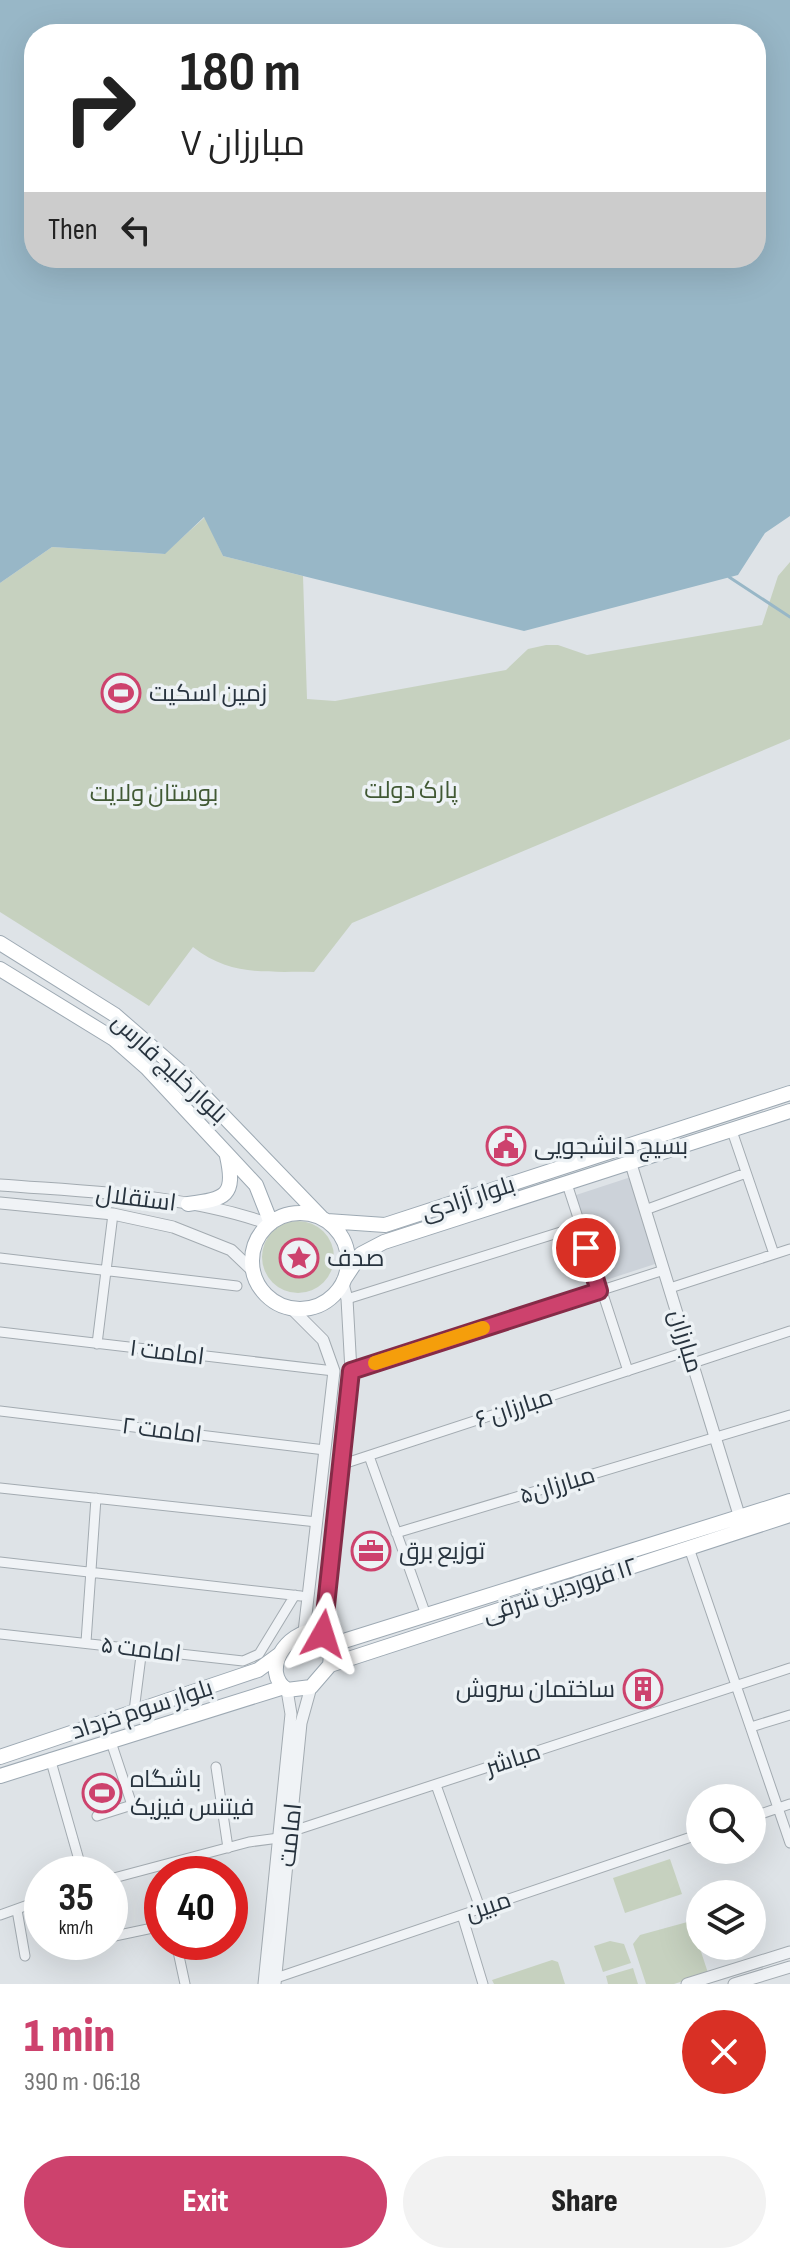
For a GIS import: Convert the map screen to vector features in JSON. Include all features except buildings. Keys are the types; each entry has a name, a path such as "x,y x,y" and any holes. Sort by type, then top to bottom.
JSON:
{"main road":[{"name":"بلوار خلیج فارس","path":"0,943 127,1025 184,1075 324,1219"},
{"name":"بلوار خلیج فارس","path":"0,969 114,1039 175,1095 256,1185 270,1224"},
{"name":"بلوار آزادی","path":"324,1219 385,1225 790,1093"},
{"name":"بلوار آزادی","path":"344,1281 361,1254 384,1242 790,1111"},
{"path":"188,1204 219,1198 230,1189 226,1152"},
{"path":"295,1213 324,1219 346,1246 344,1281 326,1301 315,1306 291,1308 270,1299 254,1272 256,1243 270,1224 295,1213"},
{"name":"١٢ فروردین شرقی","path":"327,1639 362,1637 790,1501"},
{"name":"١٢ فروردین شرقی","path":"330,1665 790,1515"},
{"path":"304,1632 327,1639 330,1665 311,1687 286,1689 275,1672 280,1654 304,1632"},
{"path":"362,1637 355,1649 368,1652"},
{"name":"بلوار سوم خرداد","path":"0,1757 233,1680 258,1670 280,1654"},
{"path":"233,1680 245,1684 245,1697"},
{"name":"بلوار سوم خرداد","path":"0,1776 245,1697 286,1689"}],"street":[{"path":"732,1131 774,1254"},
{"name":"مبارزان","path":"631,1164 740,1518"},
{"path":"645,1210 746,1173"},
{"path":"567,1184 599,1291 628,1371"},
{"name":"استقلال","path":"0,1185 188,1204 270,1224"},
{"name":"استقلال","path":"0,1203 113,1214 173,1227 231,1250 254,1272"},
{"path":"97,1344 113,1214"},
{"path":"347,1299 580,1226"},
{"path":"670,1288 790,1249"},
{"path":"0,1258 237,1286"},
{"path":"351,1371 664,1270"},
{"path":"327,1639 340,1465 351,1371 344,1281"},
{"path":"291,1308 323,1340 334,1371 304,1632"},
{"path":"693,1363 790,1331"},
{"name":"امامت ۱","path":"0,1332 334,1371"},
{"path":"331,1356 334,1344 339,1342 344,1343 351,1357"},
{"name":"مبارزان ۶","path":"340,1465 688,1351"},
{"name":"امامت ۲","path":"0,1411 325,1450"},
{"name":"مبارزان۵","path":"396,1533 790,1415"},
{"path":"369,1456 426,1615"},
{"path":"0,1488 317,1522"},
{"path":"86,1642 96,1498"},
{"path":"689,1548 790,1843"},
{"path":"0,1562 308,1597"},
{"name":"امامت ۵","path":"0,1634 243,1661 259,1654 295,1595"},
{"path":"134,1711 142,1648"},
{"name":"مباشر","path":"128,1874 284,1835 790,1668"},
{"name":"امامت","path":"264,1984 301,1723 311,1687"},
{"name":"امامت","path":"276,1981 291,1714 286,1689"},
{"path":"751,1727 790,1715"},
{"path":"97,1816 132,1805 110,1739"},
{"path":"50,1758 78,1856"},
{"path":"216,1767 228,1848"},
{"path":"436,1785 480,1908"},
{"path":"766,1812 790,1804"},
{"name":"مبین","path":"276,1981 686,1839"},
{"path":"0,1915 24,1907"},
{"path":"17,1910 24,1950"},
{"path":"462,1915 483,1984"},
{"path":"687,1984 790,1952"},
{"path":"180,1960 185,1984"},
{"path":"734,1984 790,1967"}],"shaded area":[{"path":"631,1177 658,1263 603,1281 573,1196"}],"green space":[{"path":"205,517 223,556 303,576 307,699 335,701 506,670 528,649 546,645 558,645 587,655 762,625 778,576 790,562 790,739 352,923 314,972 265,972 236,968 207,957 193,947 149,1006 0,912 0,583 52,547 164,554"},
{"path":"305,1221 324,1231 332,1243 332,1271 324,1283 312,1291 291,1293 272,1283 264,1271 262,1250 272,1231 284,1223"},
{"path":"670,1859 682,1894 625,1913 613,1878"},
{"path":"686,1922 686,1960 704,1960 708,1973 674,1984 646,1984 633,1944 640,1935"},
{"path":"610,1941 624,1944 631,1963 603,1972 594,1946"},
{"path":"552,1960 558,1962 565,1984 494,1984 492,1980"},
{"path":"633,1968 638,1984 608,1984 606,1976"}],"water":[{"path":"0,0 790,0 790,516 765,533 738,575 524,631 223,556 204,517 165,554 52,547 0,583"}],"waterway":[{"path":"729,577 790,617"}],"slow traffic":[{"path":"375,1363 483,1328"}],"place":[{"name":"زمین اسکیت","path":"121,693"},
{"name":"بسیج دانشجویی","path":"506,1146"},
{"name":"صدف","path":"299,1258"},
{"name":"توزیع برق","path":"371,1551"},
{"name":"ساختمان سروش","path":"643,1689"},
{"name":"باشگاه فیتنس فیزیک","path":"102,1793"}],"route":[{"path":"323,1634 351,1371 599,1291 586,1248"}],"park label":[{"name":"پارک دولت","path":"411,790"},
{"name":"بوستان ولایت","path":"154,793"}]}
